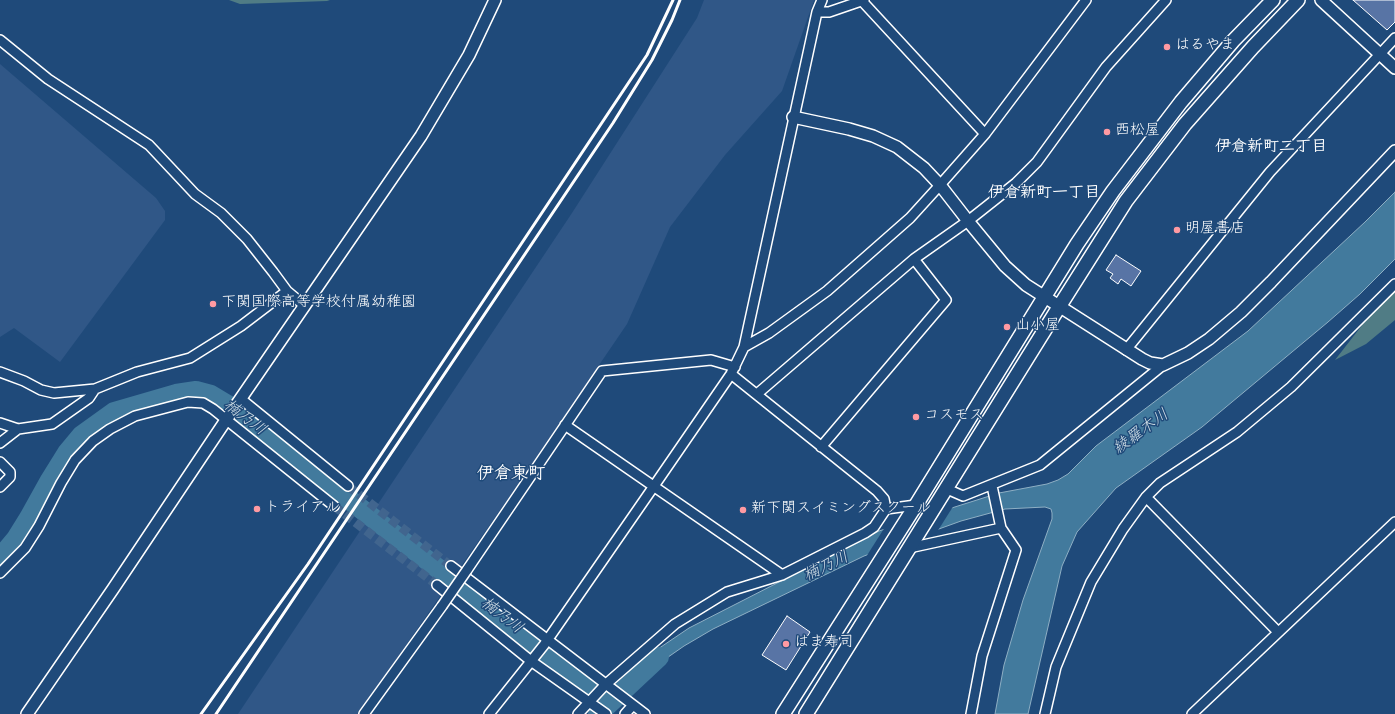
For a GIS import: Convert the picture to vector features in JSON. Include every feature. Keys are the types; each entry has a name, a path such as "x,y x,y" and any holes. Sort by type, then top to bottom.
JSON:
{"main road":[{"path":"783,714 914,508 1077,244 1113,191 1181,102 1233,42 1273,0"},
{"path":"806,714 1126,202 1181,130 1253,47 1298,0"}],"street":[{"path":"27,714 113,590 226,420 421,136 469,55 495,0"},
{"path":"489,714 546,642 733,370 744,347 765,256 793,117 817,12 822,0"},
{"path":"817,12 829,12 863,0 985,134"},
{"path":"744,347 769,333 827,291 910,218 985,134 1086,0"},
{"path":"757,394 914,259 968,221 1016,183 1037,162 1106,67 1166,0"},
{"path":"1321,0 1395,68"},
{"path":"1126,350 1270,172 1395,38"},
{"path":"0,40 48,79 149,145 195,194 221,213 247,239 287,291 305,306"},
{"path":"793,117 849,129 873,136 897,147 924,168 940,185 1006,266 1026,285 1126,350 1150,363 1163,365"},
{"path":"947,489 963,496 993,488 1040,465 1163,365 1179,359 1209,339 1271,282 1395,152"},
{"path":"821,447 946,300 914,259"},
{"path":"1045,714 1056,667 1091,582 1146,497 1160,483 1237,432 1291,387 1395,284"},
{"path":"0,372 24,381 41,390 54,393 95,389 137,372 190,358 241,326 287,291"},
{"path":"364,714 467,570 602,371 711,360 733,370 757,394 877,491 884,499 886,509 874,527 865,533 782,575 726,592 675,624 578,714"},
{"path":"0,423 18,429 52,424 89,398 95,389"},
{"path":"241,399 348,486"},
{"path":"0,573 25,548 39,526 61,483 75,460 93,441 104,433 136,416 188,402 203,403 213,409 334,506"},
{"path":"565,426 782,575"},
{"path":"0,443 18,429"},
{"path":"0,462 10,472 10,477 0,487"},
{"path":"971,714 982,656 1016,550 1001,524 993,488"},
{"path":"1146,497 1278,632"},
{"path":"886,509 914,508"},
{"path":"1192,714 1395,522"},
{"path":"910,548 1001,524"},
{"path":"451,566 546,642 645,714"},
{"path":"437,585 606,714"},
{"path":"625,714 632,704"}],"shaded area":[{"path":"704,0 814,0 782,91 725,155 670,227 627,324 505,503 358,714 238,714 572,213 697,18"},
{"path":"0,64 156,198 165,211 165,220 60,362 14,328 0,337"}],"green space":[{"path":"229,0 330,0 240,4"},
{"path":"1395,291 1395,320 1366,344 1335,360 1363,324"}],"water":[{"name":"綾羅木川","path":"1395,192 1395,259 1360,294 1328,322 1202,427 1116,488 1077,532 1062,566 1028,714 995,714 1004,665 1023,600 1052,519 1051,509 1045,507 1005,509 961,521 864,556 713,629 684,646 661,662 641,679 633,669 652,653 689,628 879,531 999,493 1047,484 1068,474 1096,446 1248,331"}],"pier":[{"path":"954,505 937,532 866,557 885,527"}],"building":[{"path":"1353,0 1395,0 1395,22 1387,30"},
{"path":"1116,255 1141,271 1131,286 1121,279 1118,284 1110,278 1113,274 1106,270"},
{"name":"はま寿司","path":"787,616 810,632 786,670 762,655"}],"waterway":[{"name":"楠乃川","path":"0,558 16,539 67,453 82,435 114,412 176,394 196,391 211,395 226,404 610,702"},
{"name":"楠乃川","path":"598,714 659,657"}],"tunnel":[{"path":"348,486 451,566"},
{"path":"334,506 437,585"}],"railway":[{"path":"201,714 308,564 647,55 673,0"},
{"path":"216,714 613,123 652,60 672,20 680,0"}],"place":[{"name":"はるやま","path":"1167,47"},
{"name":"西松屋","path":"1107,132"},
{"name":"明屋書店","path":"1177,230"},
{"name":"下関国際高等学校付属幼稚園","path":"213,304"},
{"name":"山小屋","path":"1007,327"},
{"name":"コスモス","path":"916,417"},
{"name":"トライアル","path":"257,509"},
{"name":"新下関スイミングスクール","path":"743,510"},
{"name":"はま寿司","path":"786,644"}],"district":[{"name":"伊倉新町二丁目","path":"1271,149"},
{"name":"伊倉新町一丁目","path":"1044,195"},
{"name":"伊倉東町","path":"511,475"}]}
